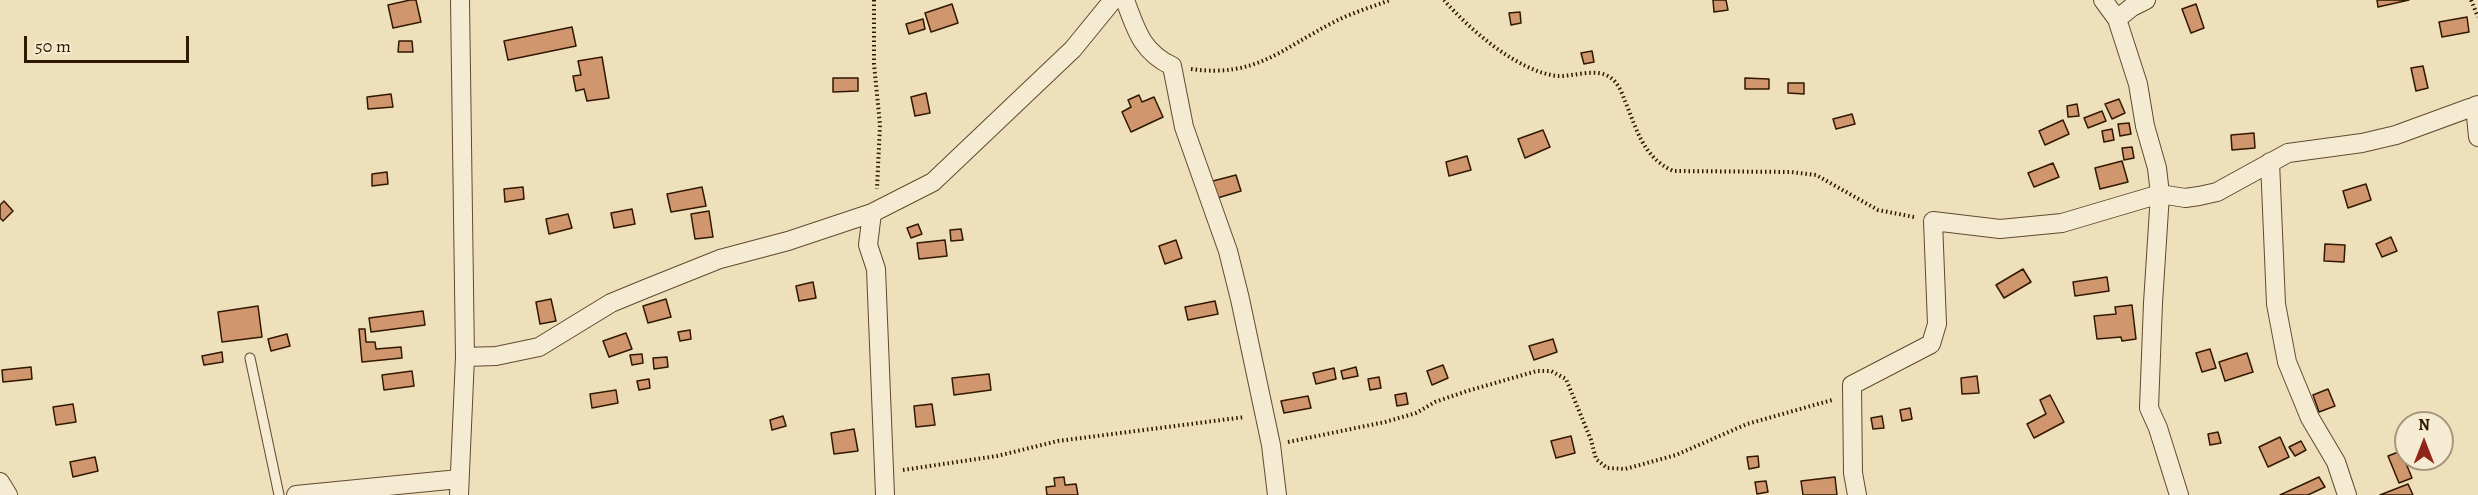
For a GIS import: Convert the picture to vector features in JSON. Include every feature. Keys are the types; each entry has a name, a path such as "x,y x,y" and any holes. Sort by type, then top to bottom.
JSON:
{"street":[{"path":"296,495 459,487 465,357 460,0"},
{"path":"465,357 496,356 539,347 611,303 720,259 788,241 872,213 933,182 1073,49 1113,0"},
{"path":"1125,0 1140,39 1156,58 1172,66 1184,127 1224,241 1235,280 1271,445 1278,495"},
{"path":"2103,0 2117,19 2138,84 2145,126 2157,168 2160,194 2152,303 2149,408 2161,436 2179,495"},
{"path":"2117,19 2132,7 2146,0"},
{"path":"1857,495 1853,473 1852,385 1931,344 1937,324 1933,221 2000,229 2062,223 2160,194 2185,198 2217,192 2288,153 2362,143 2396,135 2477,105 2478,136"},
{"path":"2270,162 2276,304 2287,362 2310,418 2336,462 2347,495"},
{"path":"872,213 868,245 876,269 885,495"},
{"path":"0,482 8,495"}],"lane":[{"path":"250,358 279,495"}],"path":[{"path":"872,213 878,187 880,125 874,64 874,0"},
{"path":"1172,66 1198,70 1243,69 1272,58 1337,20 1390,0"},
{"path":"1444,0 1460,18 1512,60 1556,76 1601,73 1611,77 1620,88 1643,145 1658,164 1673,171 1791,172 1816,175 1878,210 1933,221"},
{"path":"2471,0 2478,17"},
{"path":"1271,445 1385,422 1416,413 1436,402 1467,391 1537,371 1551,371 1566,379 1591,440 1596,459 1607,468 1625,469 1676,455 1747,424 1837,398 1852,385"},
{"path":"885,473 997,456 1058,441 1263,414"}],"building":[{"path":"416,0 421,22 393,28 388,5"},
{"path":"1713,0 1726,0 1728,10 1714,12"},
{"path":"2377,0 2409,0 2378,7"},
{"path":"952,4 958,23 931,32 925,13"},
{"path":"2196,4 2204,28 2191,33 2182,9"},
{"path":"1520,12 1521,23 1511,25 1509,13"},
{"path":"2467,17 2469,32 2442,37 2439,22"},
{"path":"923,19 925,29 909,34 906,24"},
{"path":"572,27 576,46 508,60 504,41"},
{"path":"399,41 412,41 413,52 398,52"},
{"path":"1592,51 1594,62 1584,64 1581,53"},
{"path":"602,57 609,98 587,101 584,89 576,91 573,76 581,75 578,61"},
{"path":"2423,66 2428,88 2416,91 2411,68"},
{"path":"833,78 858,78 858,91 833,92"},
{"path":"1745,78 1769,79 1769,89 1745,89"},
{"path":"1788,83 1804,83 1804,94 1788,93"},
{"path":"926,93 930,113 915,116 911,97"},
{"path":"391,94 393,107 368,109 367,97"},
{"path":"1139,95 1142,102 1154,97 1163,117 1131,132 1122,112 1131,107 1128,100"},
{"path":"2119,99 2125,113 2112,119 2105,104"},
{"path":"2077,104 2079,116 2068,117 2067,106"},
{"path":"2102,111 2106,121 2088,128 2084,118"},
{"path":"1852,114 1855,124 1836,129 1833,119"},
{"path":"2063,120 2069,134 2045,145 2039,131"},
{"path":"2129,123 2131,134 2120,136 2118,124"},
{"path":"2112,129 2114,140 2104,142 2102,131"},
{"path":"1543,130 1550,147 1525,158 1518,139"},
{"path":"2254,133 2255,148 2232,150 2231,135"},
{"path":"2132,147 2134,158 2124,160 2122,148"},
{"path":"1467,156 1471,170 1449,176 1446,162"},
{"path":"2122,161 2128,182 2100,189 2095,168"},
{"path":"2053,163 2059,177 2034,187 2028,173"},
{"path":"387,172 388,184 372,186 372,174"},
{"path":"1236,175 1241,191 1214,199 1209,182"},
{"path":"2366,184 2371,200 2348,208 2343,191"},
{"path":"523,187 524,199 505,202 504,189"},
{"path":"702,187 706,206 671,212 667,194"},
{"path":"4,201 13,211 3,221 0,218 0,205"},
{"path":"632,209 635,224 614,228 611,213"},
{"path":"709,211 713,237 695,239 691,214"},
{"path":"568,214 572,228 549,234 546,219"},
{"path":"918,224 922,234 911,238 907,228"},
{"path":"961,229 963,240 951,241 950,230"},
{"path":"2391,237 2397,251 2382,257 2376,244"},
{"path":"945,240 947,256 919,259 917,243"},
{"path":"1176,240 1182,258 1165,264 1159,246"},
{"path":"2325,244 2345,245 2344,262 2324,261"},
{"path":"2023,269 2031,282 2004,298 1996,285"},
{"path":"2107,277 2109,291 2075,296 2073,282"},
{"path":"813,282 816,298 799,301 796,286"},
{"path":"551,299 556,321 540,324 536,302"},
{"path":"666,299 671,317 648,323 643,306"},
{"path":"1215,301 1218,314 1188,320 1185,307"},
{"path":"2132,305 2136,339 2122,341 2121,337 2097,339 2094,316 2116,314 2115,307"},
{"path":"258,306 262,337 222,342 218,312"},
{"path":"423,311 425,325 371,332 369,318"},
{"path":"359,329 365,329 366,342 375,342 376,349 401,347 402,358 362,362"},
{"path":"690,330 691,339 680,341 678,332"},
{"path":"626,333 632,349 609,357 603,341"},
{"path":"287,334 290,346 271,351 268,339"},
{"path":"1553,339 1557,352 1534,360 1529,346"},
{"path":"2210,349 2216,368 2202,372 2196,353"},
{"path":"222,352 223,362 204,365 202,356"},
{"path":"2247,353 2253,372 2225,381 2219,362"},
{"path":"642,354 643,363 632,365 630,355"},
{"path":"667,357 668,367 654,369 653,358"},
{"path":"1443,365 1448,378 1432,385 1427,371"},
{"path":"31,367 32,379 3,382 2,370"},
{"path":"1356,367 1358,376 1343,379 1341,371"},
{"path":"1334,368 1336,379 1316,384 1313,373"},
{"path":"412,371 414,386 384,390 382,375"},
{"path":"989,374 991,390 954,395 952,378"},
{"path":"1977,376 1979,393 1962,394 1961,378"},
{"path":"1379,377 1381,388 1370,390 1368,379"},
{"path":"649,379 650,388 639,390 637,381"},
{"path":"2328,389 2335,406 2319,412 2313,395"},
{"path":"616,390 618,403 592,408 590,394"},
{"path":"1406,393 1408,404 1397,406 1395,395"},
{"path":"2050,395 2064,422 2034,438 2027,424 2046,414 2040,400"},
{"path":"1308,396 1311,408 1284,413 1281,401"},
{"path":"73,404 76,422 56,425 53,407"},
{"path":"932,404 935,425 916,427 914,406"},
{"path":"1910,408 1912,419 1902,421 1900,410"},
{"path":"783,416 786,426 772,430 770,420"},
{"path":"1882,416 1884,428 1873,429 1871,418"},
{"path":"854,429 858,451 834,454 831,433"},
{"path":"2218,432 2221,443 2210,445 2208,434"},
{"path":"1571,436 1575,453 1556,458 1551,441"},
{"path":"2280,437 2289,457 2268,467 2259,447"},
{"path":"2301,441 2306,450 2295,456 2289,447"},
{"path":"2394,454 2394,471 2388,456"},
{"path":"1758,456 1759,467 1749,469 1747,457"},
{"path":"95,457 98,471 73,477 70,462"},
{"path":"2394,471 2409,471 2412,478 2399,483"},
{"path":"1064,477 1065,485 1076,484 1078,495 1047,495 1046,487 1055,486 1054,478"},
{"path":"1835,477 1837,495 1803,495 1801,481"},
{"path":"2319,477 2325,487 2308,495 2280,495"},
{"path":"1766,481 1768,492 1757,494 1755,482"},
{"path":"2408,484 2413,495 2380,495"}]}
